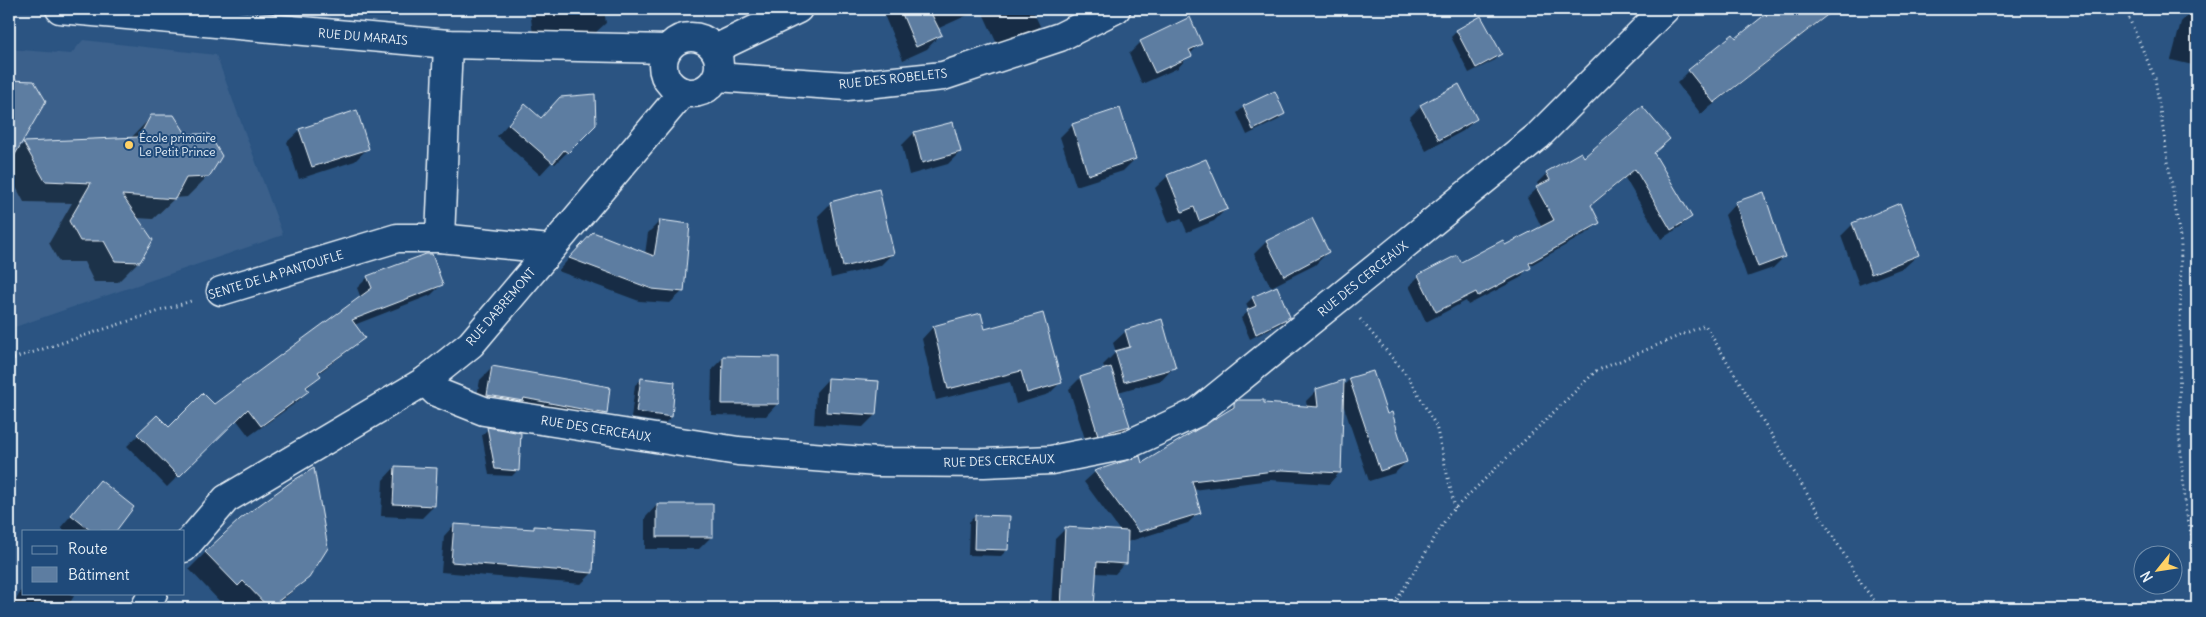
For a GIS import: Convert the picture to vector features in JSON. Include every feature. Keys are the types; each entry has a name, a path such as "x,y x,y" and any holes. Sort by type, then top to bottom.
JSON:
{"street":[{"name":"RUE DU MARAIS","path":"60,9 91,10 448,44 667,49"},
{"path":"715,49 798,9"},
{"name":"RUE DES ROBELETS","path":"717,77 847,86 943,76 1060,37 1116,9"},
{"name":"RUE DES CERCEAUX","path":"425,381 436,392 484,411 738,451 878,462 984,463 1051,460 1127,445 1198,412 1538,136 1665,9"},
{"path":"691,36 700,38 715,49 720,67 717,77 703,91 683,92 667,79 663,69 663,59 667,49 682,38 691,36"},
{"path":"440,238 448,44"},
{"name":"RUE DABREMONT","path":"185,547 226,498 425,381 471,344 683,92"},
{"name":"SENTE DE LA PANTOUFLE","path":"221,291 396,238 440,238 550,249"},
{"path":"145,608 152,594"}],"path":[{"path":"2126,9 2155,78 2181,244 2179,433 2186,511 2197,560"},
{"name":"SENTE DE LA PANTOUFLE","path":"9,360 221,291"},
{"path":"1341,296 1409,378 1436,426 1455,508"},
{"path":"1392,608 1455,508 1596,371 1705,325 1863,586 1880,608"}],"shaded area":[{"name":"École primaire Le Petit Prince","path":"83,40 216,55 283,235 9,329 9,49 71,54"}],"building":[{"path":"900,9 929,9 942,35 916,47"},
{"path":"1772,9 1835,9 1714,103 1688,70 1733,34 1736,38"},
{"path":"1481,16 1502,54 1476,68 1456,30"},
{"path":"1190,17 1202,44 1189,50 1192,56 1155,73 1140,41"},
{"path":"9,80 34,81 46,101 9,165"},
{"path":"1459,84 1477,119 1439,140 1420,105"},
{"path":"1275,91 1285,114 1253,130 1243,106"},
{"path":"595,94 596,125 568,153 564,150 553,163 508,124 525,104 541,118 560,97"},
{"path":"1642,106 1670,139 1654,153 1692,217 1671,230 1635,169 1591,205 1600,223 1529,263 1531,268 1478,296 1476,292 1436,312 1418,275 1457,255 1461,262 1503,240 1505,245 1554,220 1536,187 1550,180 1546,172 1581,152 1584,157"},
{"path":"1120,108 1136,159 1088,175 1072,124"},
{"path":"357,110 369,149 312,167 299,129"},
{"path":"151,115 174,115 186,134 209,134 222,156 209,177 186,178 175,199 122,195 153,240 140,262 115,261 104,241 80,241 69,221 91,183 45,181 23,142 139,137"},
{"path":"953,122 961,152 922,163 914,132"},
{"path":"1206,159 1228,209 1199,221 1194,207 1182,212 1167,175"},
{"path":"879,189 894,254 843,267 830,202"},
{"path":"1764,192 1785,257 1758,267 1735,202"},
{"path":"1900,203 1919,255 1871,274 1852,223"},
{"path":"1312,218 1329,252 1284,276 1266,241"},
{"path":"660,220 690,224 684,292 652,289 569,258 593,232 654,256"},
{"path":"426,254 432,254 443,285 352,320 365,338 318,372 321,376 306,387 309,391 261,426 248,409 179,477 137,434 157,415 169,427 203,393 214,404 372,288 367,276"},
{"path":"1277,286 1290,317 1256,334 1247,310 1256,306 1252,297"},
{"path":"981,313 985,329 1043,313 1062,383 1027,393 1021,371 948,389 933,326"},
{"path":"1162,319 1176,368 1124,382 1115,351 1130,347 1125,330"},
{"path":"723,356 779,357 779,404 722,404"},
{"path":"492,366 610,387 607,414 524,398 523,401 487,395"},
{"path":"1111,367 1130,426 1098,435 1080,377"},
{"path":"1373,371 1387,414 1392,412 1407,462 1380,471 1349,378"},
{"path":"641,378 675,382 672,417 636,412"},
{"path":"828,378 879,381 876,415 826,412"},
{"path":"1344,380 1341,473 1282,470 1192,481 1201,513 1139,532 1094,471 1140,456 1142,463 1234,407 1234,403 1238,400 1264,400 1264,403 1318,407 1316,389"},
{"path":"487,427 521,433 519,471 495,469"},
{"path":"395,466 437,468 435,506 393,504"},
{"path":"314,468 328,548 309,578 269,608 243,581 238,586 205,552 240,519 291,482"},
{"path":"100,480 134,507 117,530 90,530 71,515"},
{"path":"657,504 713,504 713,537 657,537"},
{"path":"975,515 1010,516 1008,550 974,549"},
{"path":"454,524 534,529 534,526 595,530 593,573 451,562"},
{"path":"1065,527 1128,531 1127,564 1097,562 1094,608 1061,608"}],"place":[{"name":"École primaire Le Petit Prince","path":"129,145"}]}
